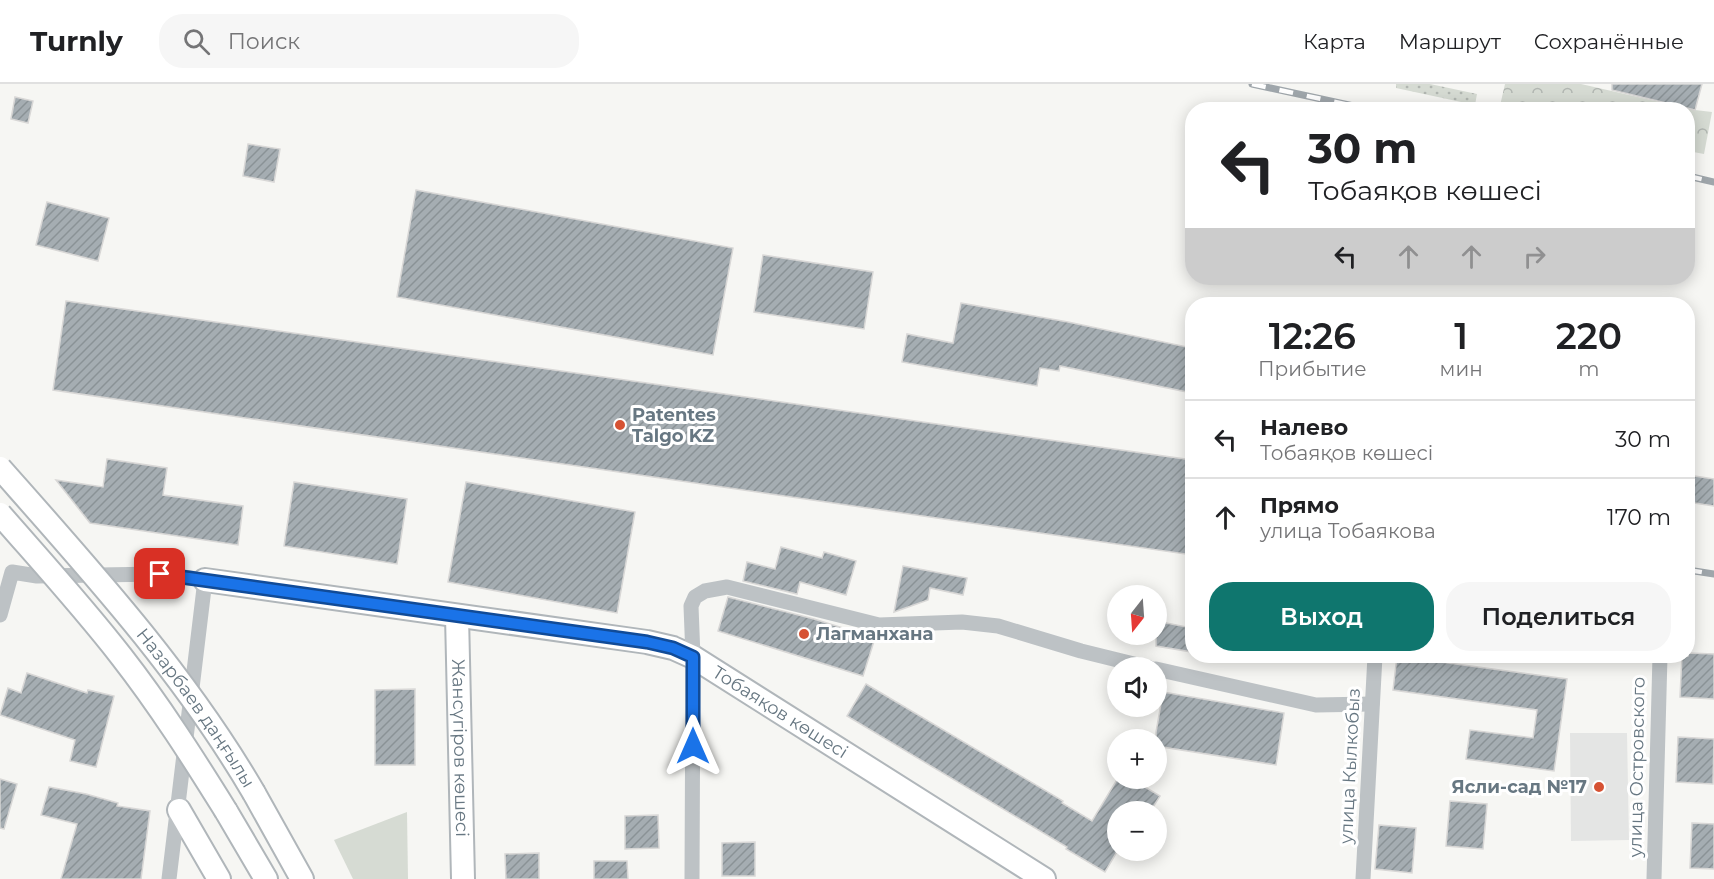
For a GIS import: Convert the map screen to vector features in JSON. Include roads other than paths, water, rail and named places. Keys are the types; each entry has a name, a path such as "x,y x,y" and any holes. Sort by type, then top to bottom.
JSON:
{"street":[{"name":"Назарбаев даңғылы","path":"0,468 151,642 208,721 254,793 302,879"},
{"name":"Назарбаев даңғылы","path":"0,514 82,608 174,729 266,879"},
{"path":"0,615 12,572 37,576 160,574 205,580 169,879"},
{"name":"Тобаяқов көшесі","path":"205,580 647,642 673,648 693,657 1044,879"},
{"path":"692,879 693,657 691,606 695,597 705,591 727,587 879,625 962,622 998,626 1107,657"},
{"name":"Жансүгіров көшесі","path":"457,616 463,879"},
{"name":"улица Кылкобыз","path":"1363,879 1375,663"},
{"name":"улица Островского","path":"1654,879 1659,663"},
{"path":"1167,671 1316,705 1372,704"},
{"path":"178,810 219,879"}],"railway":[{"path":"1252,84 1335,102"},
{"path":"1695,178 1714,182"},
{"path":"1695,571 1714,574"}],"place":[{"name":"Patentes Talgo KZ","path":"620,425"},
{"name":"Лагманхана","path":"804,634"},
{"name":"Ясли-сад №17","path":"1599,787"}]}
